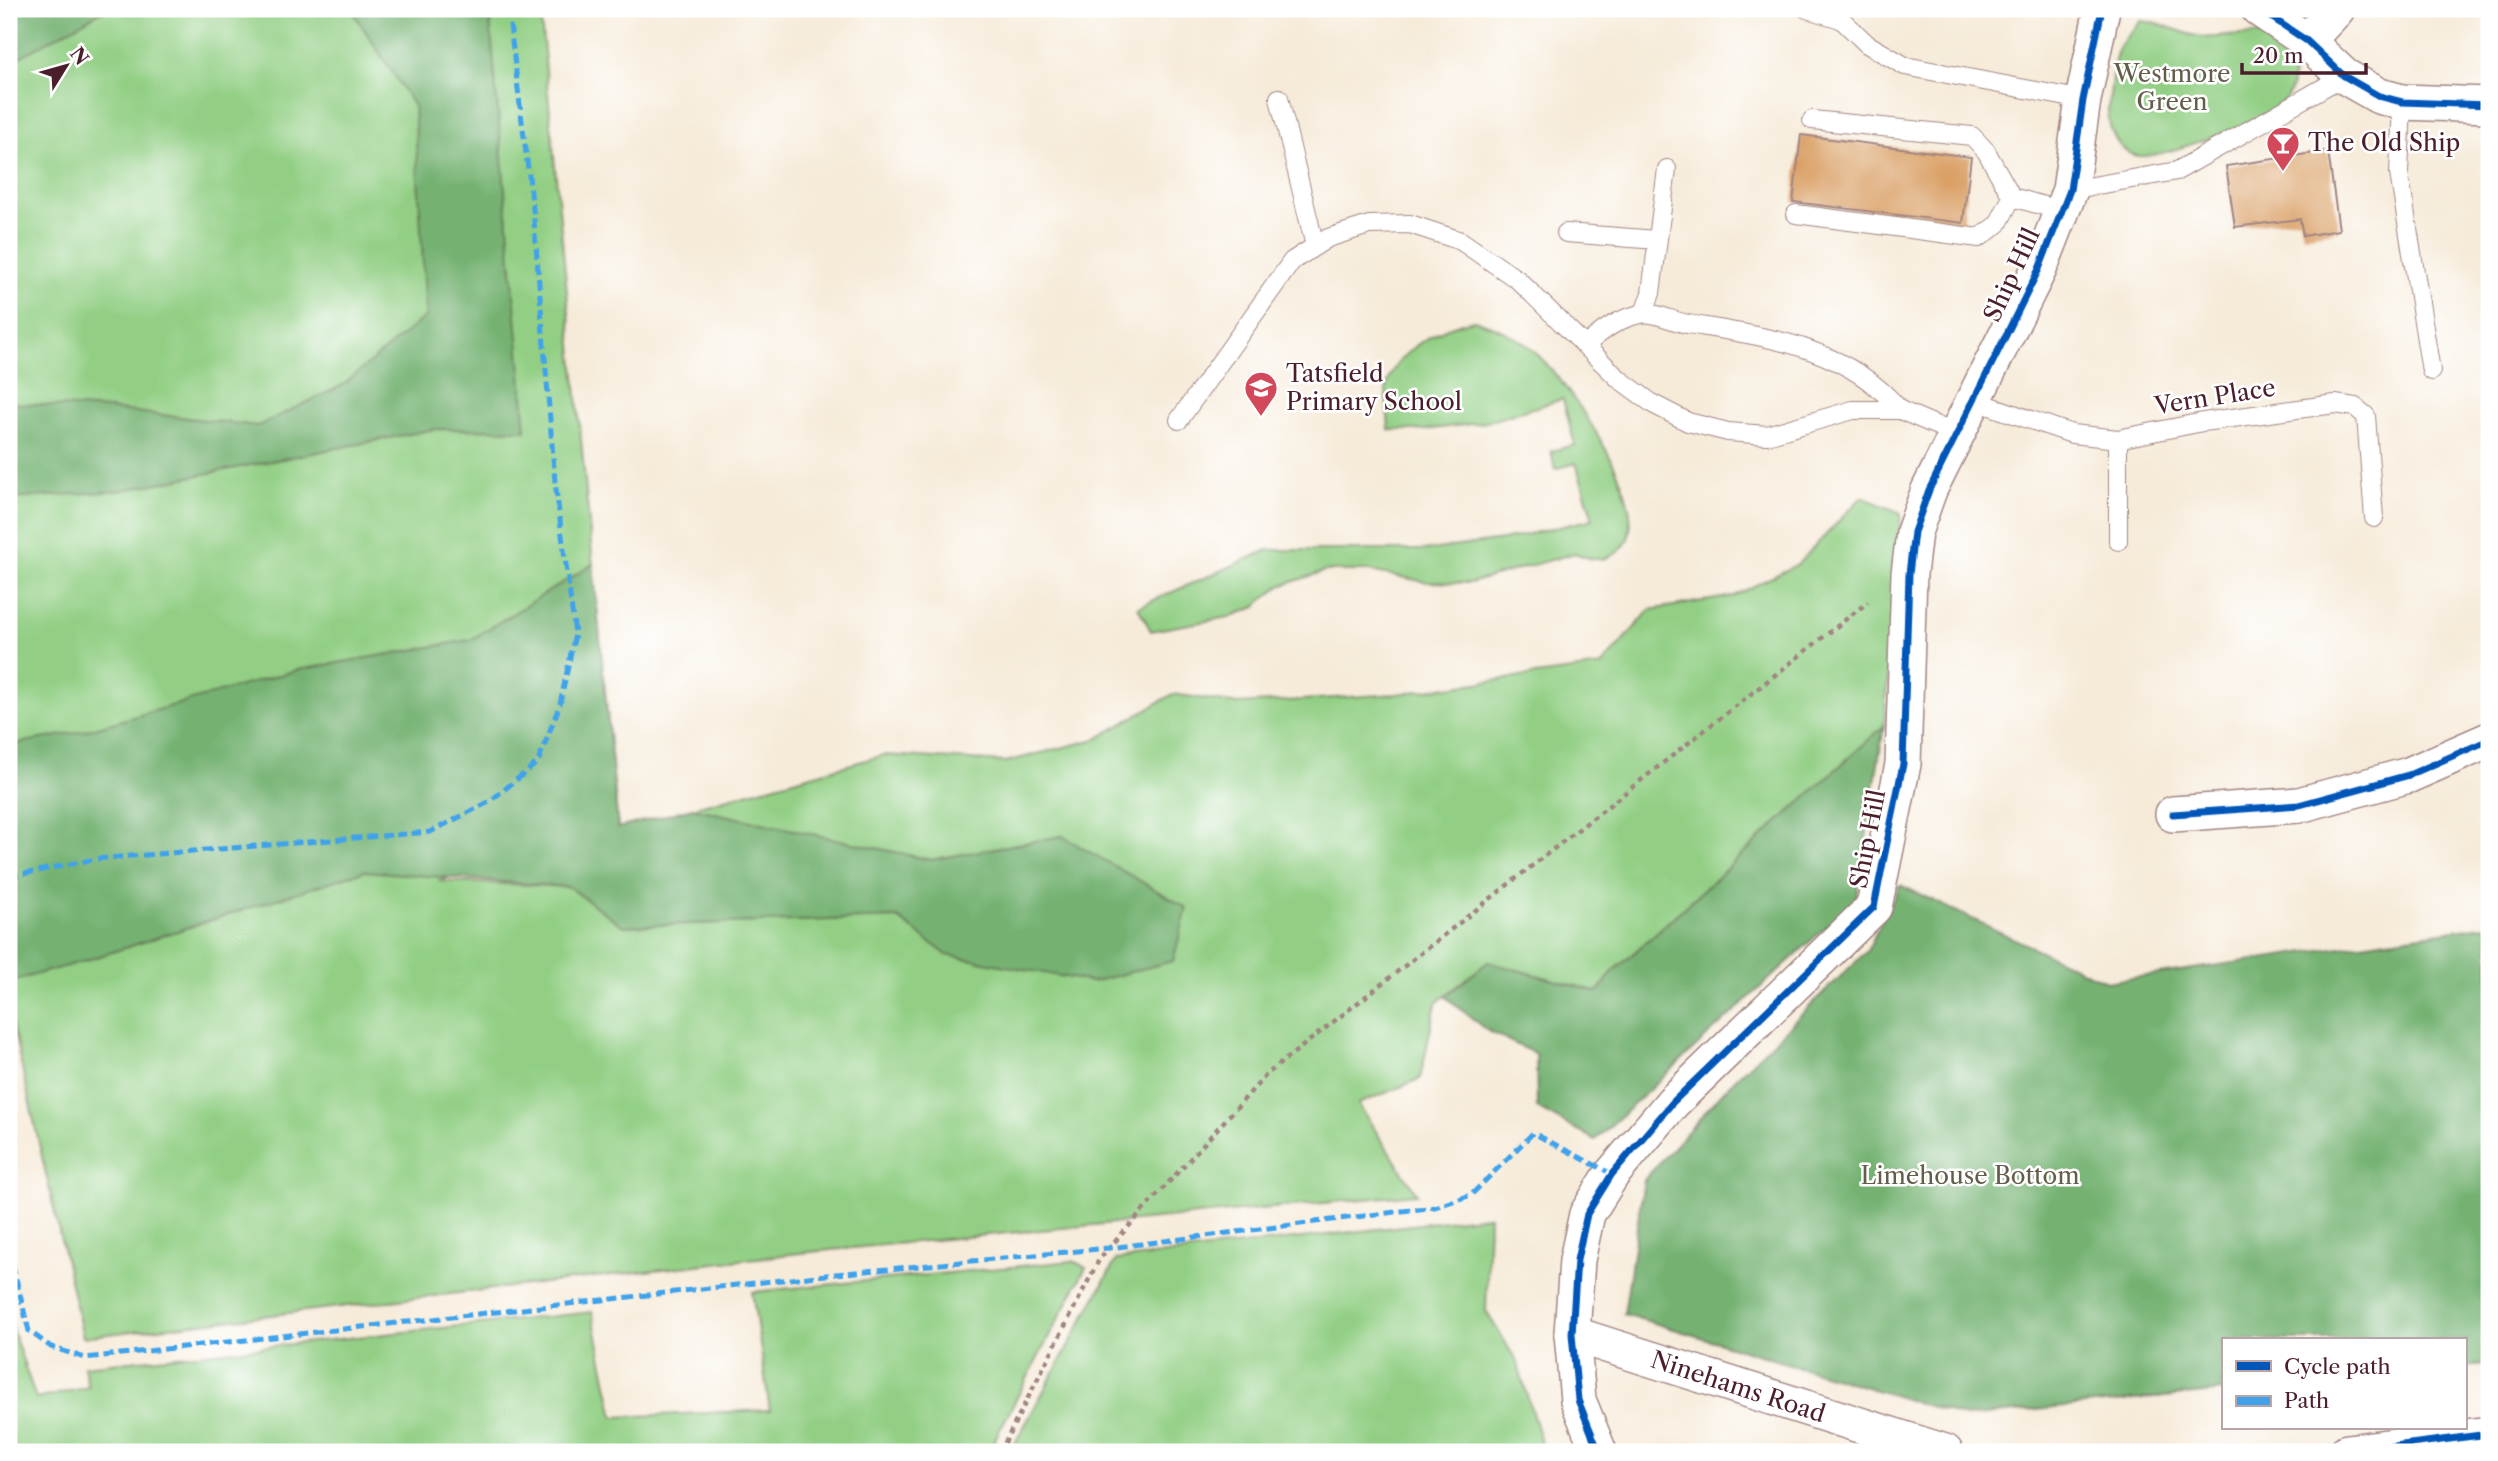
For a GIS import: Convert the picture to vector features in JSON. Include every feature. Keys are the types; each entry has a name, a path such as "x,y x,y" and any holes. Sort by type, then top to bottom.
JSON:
{"street":[{"path":"2066,201 2102,9"},
{"path":"2259,9 2307,41 2344,76 2379,96 2402,102 2489,105"},
{"path":"2307,41 2337,9"},
{"name":"Ship Hill","path":"1599,1452 1578,1400 1572,1334 1577,1260 1587,1214 1612,1174 1672,1102 1874,907 1903,764 1909,574 1914,532 1929,490 2039,269 2066,201"},
{"path":"2173,814 2299,805 2409,775 2489,740"},
{"name":"Ninehams Road","path":"1572,1334 1945,1452"},
{"path":"2347,1452 2489,1434"}],"lane":[{"path":"1807,9 1841,19 1867,44 1905,66 2083,100"},
{"path":"2012,197 2066,201 2177,171 2344,76"},
{"path":"1279,98 1315,246"},
{"path":"2402,102 2399,173 2431,371"},
{"path":"1812,120 1972,136 1986,151 2012,197"},
{"path":"1644,313 1651,293 1667,169"},
{"path":"1796,214 1979,239 1997,224 2012,197"},
{"path":"1178,420 1292,261 1328,238 1369,225 1410,224 1461,241 1518,280 1619,379 1653,404 1688,422 1728,432 1767,435 1853,410 1900,410 1956,434"},
{"path":"1566,233 1657,240"},
{"path":"1586,345 1609,325 1644,313 1679,323 1783,340 1829,356 1884,392 1900,410"},
{"name":"Vern Place","path":"1973,400 2072,434 2118,439 2203,422 2335,404 2355,407 2366,416 2374,518"},
{"path":"2118,439 2119,541"}],"path":[{"path":"1000,1452 1100,1258 1267,1074 1868,603 1909,574"}],"green space":[{"path":"9,9 540,9 618,828 438,881 569,887 624,926 898,918 948,955 1062,836 931,860 692,808 884,755 1006,762 1096,739 1173,694 1238,704 1397,694 1601,666 1650,610 1734,596 1798,564 1862,497 1901,513 1884,726 1613,972 1598,992 1488,962 1436,1003 1420,1079 1358,1104 1417,1194 800,1253 83,1337 9,1011"},
{"path":"9,9 106,9 9,63"},
{"path":"351,9 489,9 526,430 435,429 118,491 9,499 9,403 109,409 258,426 343,385 426,316 414,106"},
{"name":"Westmore Green","path":"2141,21 2202,37 2259,35 2268,38 2283,48 2288,56 2292,73 2290,91 2279,106 2269,113 2233,129 2169,151 2140,156 2131,154 2124,150 2114,136 2108,110 2118,50"},
{"path":"1474,320 1509,334 1532,349 1553,371 1589,421 1621,481 1629,509 1629,533 1619,551 1597,559 1575,553 1470,583 1426,582 1370,571 1325,571 1280,586 1253,608 1229,617 1151,631 1138,607 1268,550 1429,550 1503,540 1593,519 1576,463 1555,469 1551,451 1575,445 1563,399 1486,422 1425,430 1389,430 1387,386 1402,358 1436,333"},
{"path":"593,564 618,828 692,808 931,860 1062,836 1187,908 1173,961 1092,982 947,955 898,918 623,926 569,887 364,871 81,962 9,982 9,745 84,731 297,670 470,640"},
{"path":"1884,726 1856,899 1595,1140 1537,1108 1536,1054 1486,1030 1445,996 1488,962 1598,992 1613,972"},
{"name":"Limehouse Bottom","path":"1900,885 2106,982 2489,925 2489,1364 2466,1366 2466,1338 2222,1338 2222,1391 1965,1417 1624,1314 1644,1180 1733,1081 1867,951"},
{"path":"1489,1216 1486,1311 1517,1362 1544,1452 1010,1452 1116,1260"},
{"path":"1072,1261 1086,1267 988,1452 9,1452 9,1320 36,1399 88,1387 84,1366 592,1312 614,1417 770,1410 752,1292"}],"building":[{"path":"1801,135 1971,157 1963,223 1793,202"},
{"path":"2328,151 2339,230 2303,236 2300,219 2235,227 2226,166"}],"marked path":[{"path":"9,877 95,859 430,832 489,802 538,762 560,704 575,634 555,482 533,209 508,9"},
{"path":"9,1250 29,1331 51,1347 85,1358 835,1274 1109,1248 1435,1207 1471,1195 1533,1133 1612,1174"}],"cycle path":[{"path":"1599,1452 1578,1400 1572,1334 1577,1260 1587,1214 1612,1174 1673,1102 1874,907 1903,764 1909,574 1914,532 1929,490 2039,269 2070,190 2083,100 2102,9"},
{"path":"2259,9 2307,41 2344,76 2379,96 2402,102 2489,105"},
{"path":"2173,814 2299,805 2409,775 2489,740"},
{"path":"2347,1452 2489,1434"}],"place":[{"name":"The Old Ship","path":"2283,173"},
{"name":"Tatsfield Primary School","path":"1261,418"}]}
